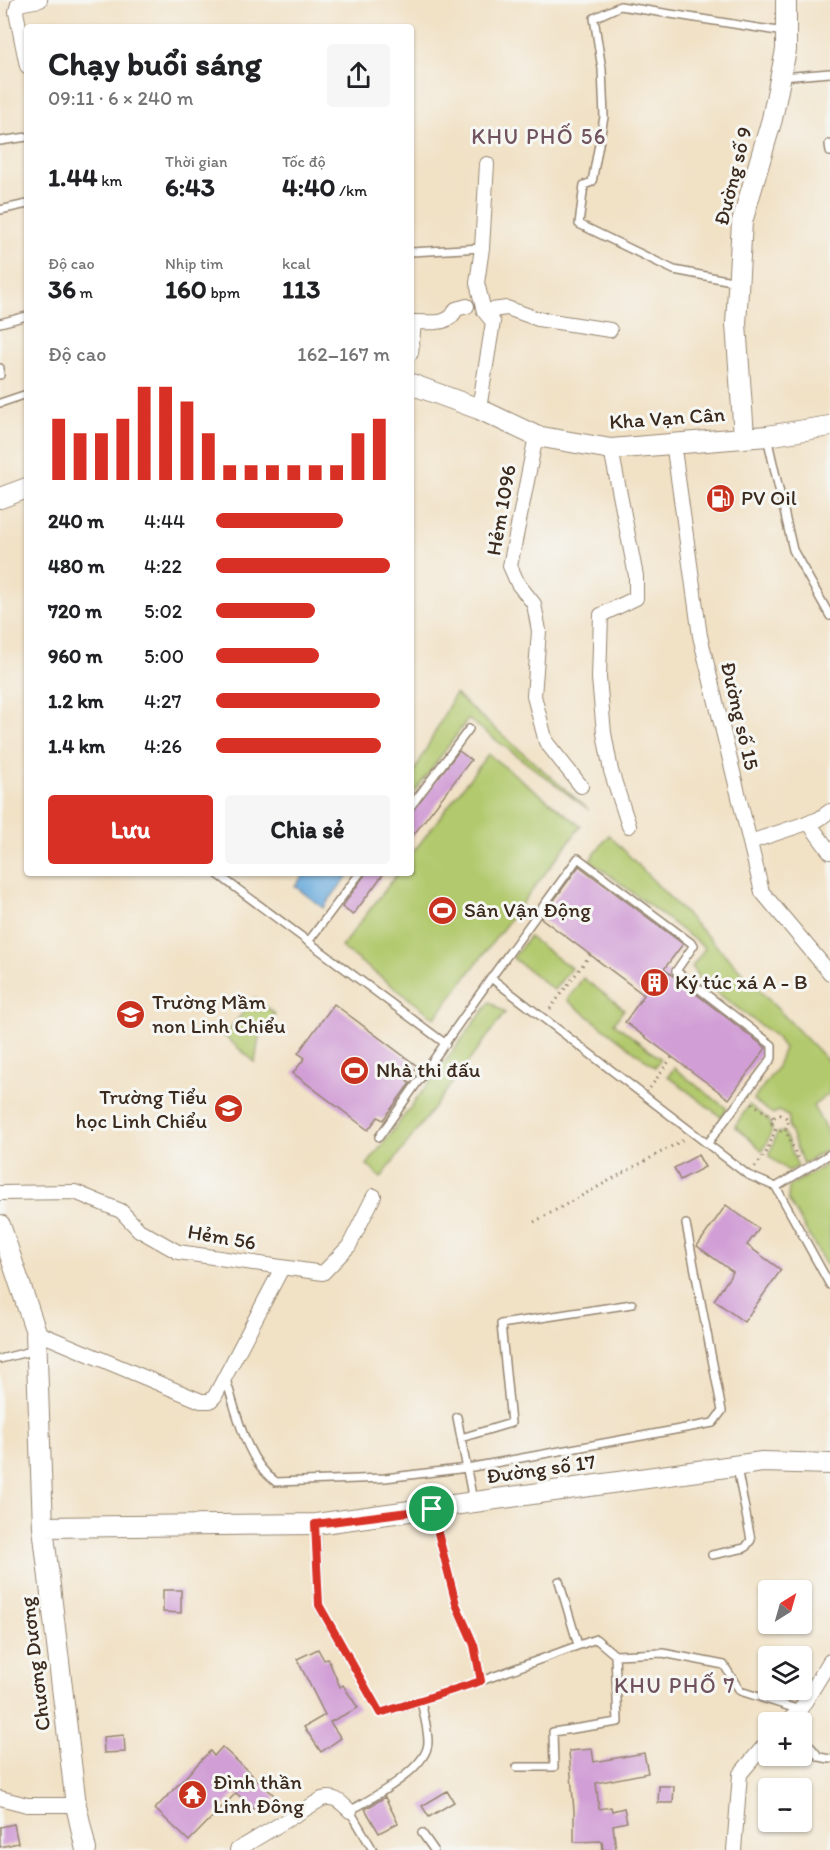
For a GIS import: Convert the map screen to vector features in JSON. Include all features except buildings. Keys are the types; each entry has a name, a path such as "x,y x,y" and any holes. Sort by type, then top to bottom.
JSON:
{"street":[{"name":"Đường số 9","path":"744,436 736,324 742,222 772,119 787,33 786,0"},
{"path":"24,51 16,12 18,4 32,1"},
{"path":"479,409 493,322 484,311 477,283 482,248 487,164"},
{"path":"414,322 448,320 456,309 467,306"},
{"path":"484,311 507,308 538,319 610,330"},
{"name":"Kha Vạn Cân","path":"414,385 479,409 536,436 611,449 744,436 767,436 830,426"},
{"name":"Hẻm 1096","path":"536,436 510,566 518,584 534,604 539,631 534,696 546,742 581,786"},
{"name":"Đường số 15","path":"673,442 700,636 762,892 830,973"},
{"path":"611,449 636,576 636,598 601,615 599,678 611,771 629,826"},
{"path":"0,498 24,490"},
{"path":"750,842 808,822 830,810"},
{"path":"808,822 830,852"},
{"name":"Hẻm 56","path":"0,1193 75,1192 121,1211 139,1230 178,1252 323,1273 349,1246 374,1196"},
{"name":"Chương Dương","path":"0,1226 35,1341 43,1527 76,1805 86,1850"},
{"path":"35,1341 201,1401 210,1401 215,1396 282,1268"},
{"name":"Đường số 17","path":"43,1527 315,1524 762,1462 830,1464"},
{"path":"800,1710 830,1661"},
{"path":"734,1850 740,1774 758,1753"},
{"path":"237,1850 322,1799 330,1797 336,1799 350,1812"},
{"path":"0,1798 27,1805 76,1805"}],"lane":[{"path":"738,283 675,270 579,224 585,185 592,182 604,117 602,69 594,18 620,6 787,33"},
{"path":"780,77 830,73"},
{"path":"0,141 24,137"},
{"path":"0,210 24,205"},
{"path":"414,252 482,248"},
{"path":"0,322 24,317"},
{"path":"0,368 0,375"},
{"path":"0,403 24,395"},
{"path":"767,436 793,550 830,616"},
{"path":"414,802 469,729"},
{"path":"379,1137 578,858 694,945 676,972 772,1045 772,1058 708,1143"},
{"path":"220,876 446,1044"},
{"path":"308,942 358,876"},
{"path":"491,978 748,1175 776,1187 830,1285"},
{"path":"776,1187 830,1154"},
{"path":"225,1377 253,1456 262,1472 276,1482 386,1478 467,1468 713,1424 722,1411 686,1224"},
{"path":"461,1438 511,1423 501,1324 632,1304"},
{"path":"0,1359 35,1341"},
{"path":"457,1417 474,1503"},
{"path":"712,1555 745,1548 751,1540 736,1466"},
{"path":"432,1509 456,1604 474,1645 481,1681"},
{"path":"315,1524 319,1605 380,1713 481,1681 596,1639 615,1655 663,1653 724,1665 740,1690 800,1710"},
{"path":"560,1581 578,1645"},
{"path":"517,1767 554,1767 553,1732 618,1722 615,1655"},
{"path":"373,1850 350,1812 395,1782 425,1755 428,1742 421,1700"},
{"path":"812,1748 819,1757 830,1759"},
{"path":"422,1833 434,1850"}],"path":[{"path":"544,1018 590,955"},
{"path":"645,1095 672,1057"},
{"path":"742,1096 773,1118 785,1116 788,1124 785,1129"},
{"path":"773,1118 772,1125 776,1129 785,1129"},
{"path":"748,1175 765,1153 776,1129"},
{"path":"785,1129 802,1171"},
{"path":"534,1222 696,1134"}],"green space":[{"path":"455,694 589,810 468,719 414,793 414,772"},
{"name":"Sân Vận Động","path":"488,754 581,826 435,1018 341,947 396,876 414,876 414,851"},
{"path":"609,835 830,1063 830,1093 813,1106 830,1137 830,1148 803,1164 789,1128 789,1117 779,1111 773,1114 753,1100 776,1069 784,1048 776,1037 699,979 692,967 705,948 590,860"},
{"path":"529,937 571,968 554,990 513,958"},
{"path":"583,978 624,1009 614,1023 661,1059 655,1067 567,1000"},
{"path":"255,998 275,1014 259,1037 255,1062 224,1036"},
{"path":"490,1002 505,1013 381,1178 367,1165"},
{"path":"674,1068 727,1109 721,1117 668,1076"},
{"path":"749,1105 769,1120 772,1130 763,1151 735,1126"},
{"path":"784,1132 798,1167 788,1171 769,1156 777,1133"},
{"path":"826,1165 830,1166 830,1272 788,1199 789,1186"}],"water":[{"path":"303,876 348,876 323,908 295,886"}],"place":[{"name":"PV Oil","path":"720,498"},
{"name":"Sân Vận Động","path":"443,910"},
{"name":"Ký túc xá A - B","path":"654,982"},
{"name":"Trường Mầm non Linh Chiểu","path":"131,1014"},
{"name":"Nhà thi đấu","path":"355,1070"},
{"name":"Trường Tiểu học Linh Chiểu","path":"228,1109"},
{"name":"Đình thần Linh Đông","path":"192,1794"}],"district":[{"name":"KHU PHỐ 56","path":"539,136"},
{"name":"KHU PHỐ 7","path":"675,1685"}],"route":[{"path":"432,1509 456,1604 474,1645 481,1681 380,1713 319,1605 315,1524 432,1509"}]}
